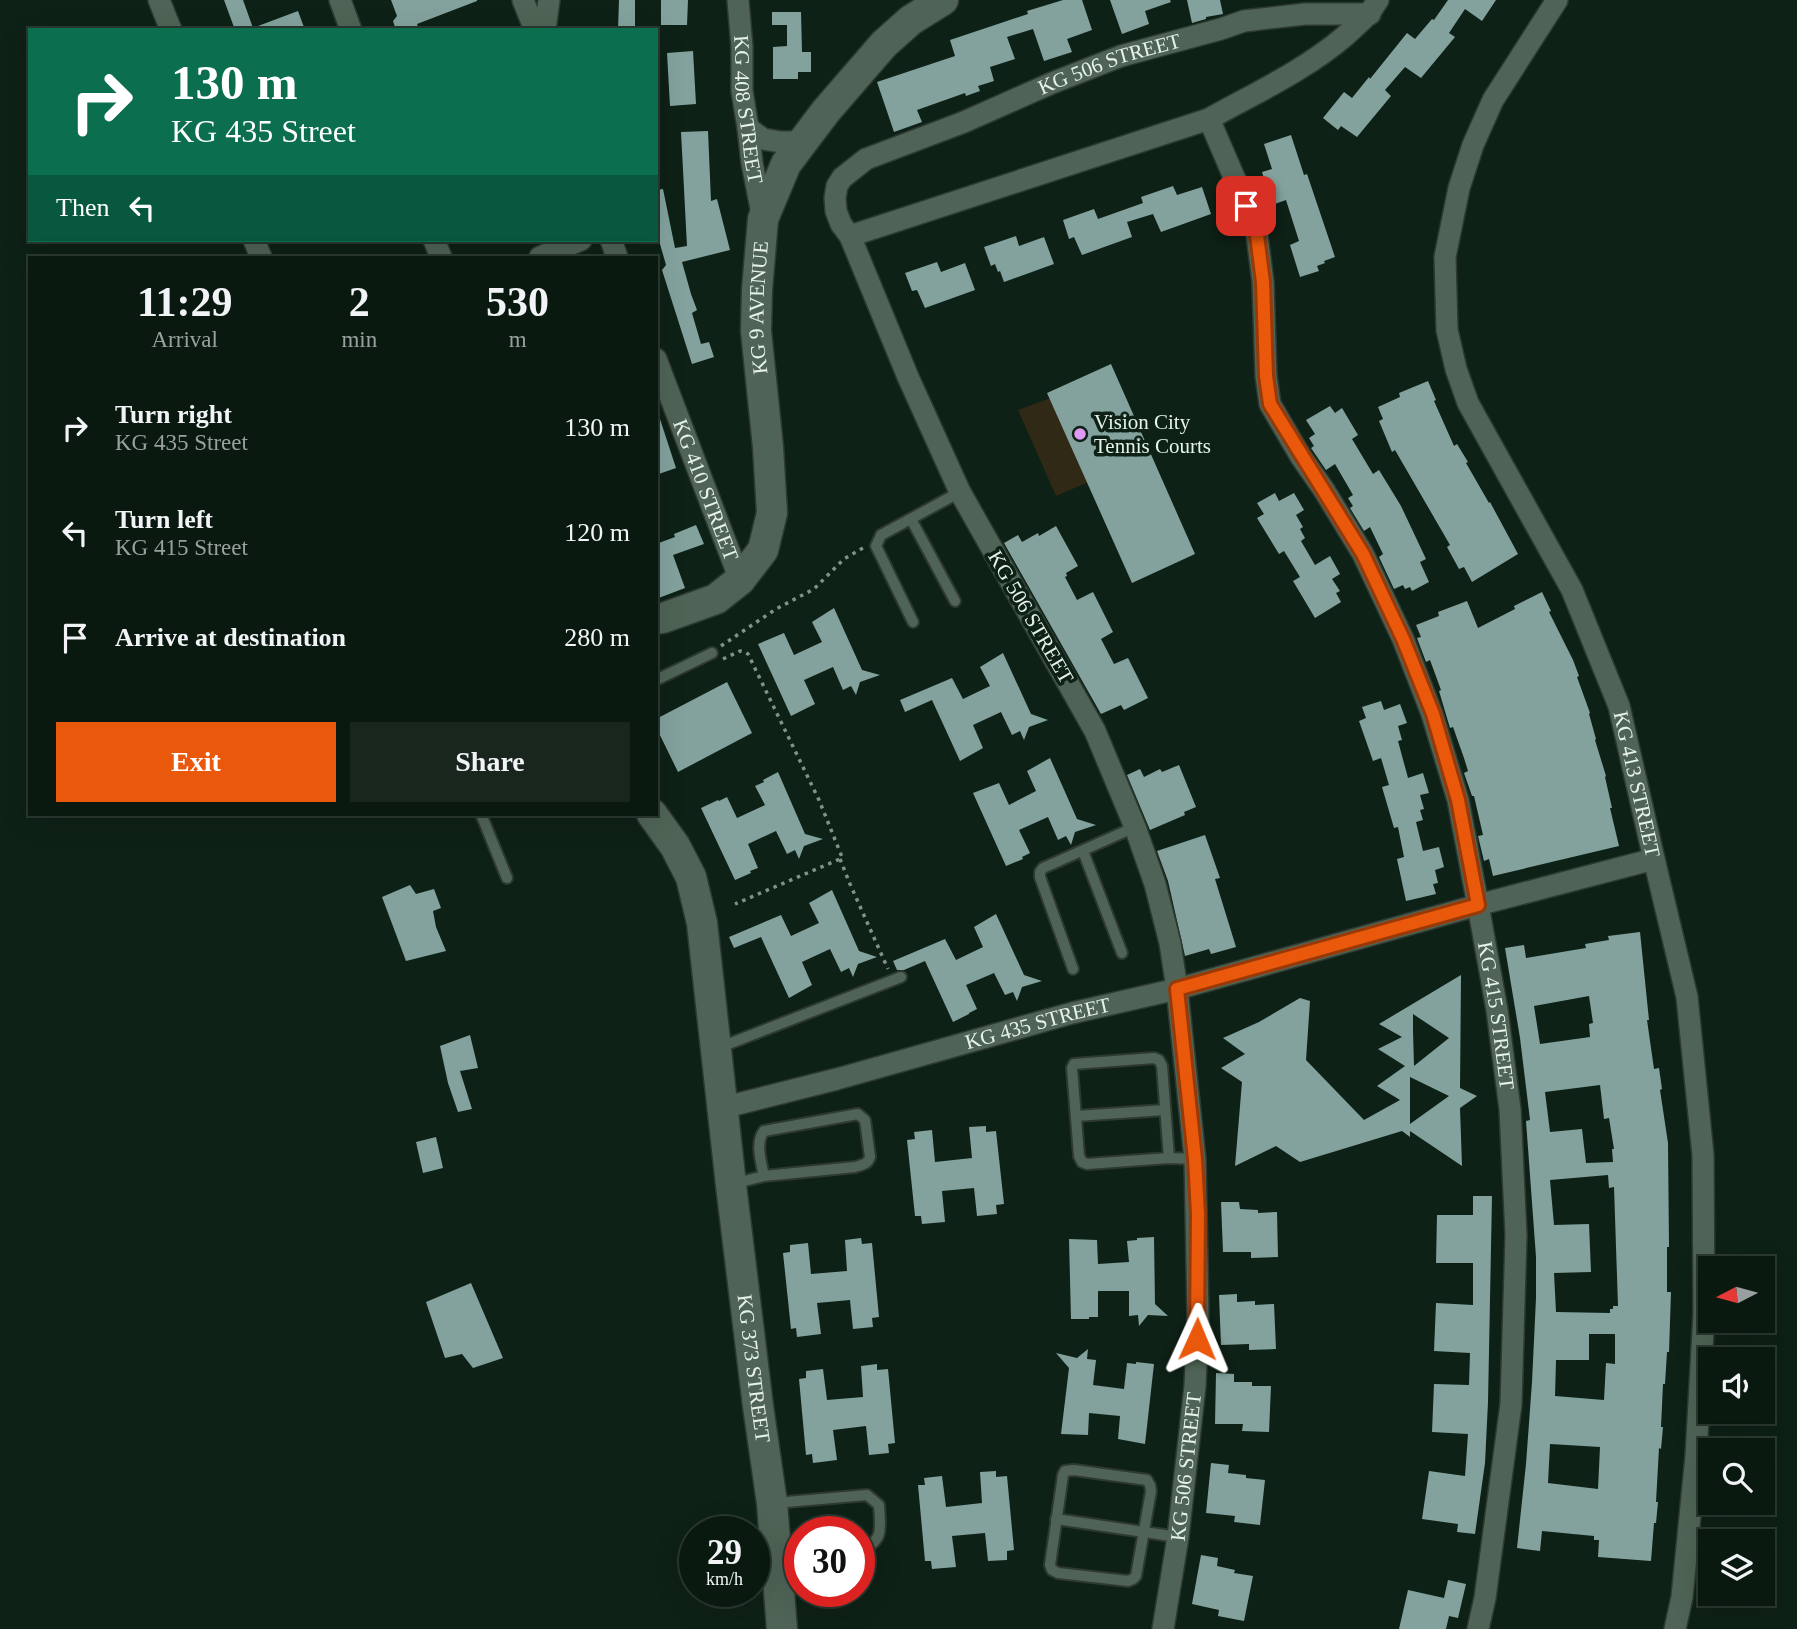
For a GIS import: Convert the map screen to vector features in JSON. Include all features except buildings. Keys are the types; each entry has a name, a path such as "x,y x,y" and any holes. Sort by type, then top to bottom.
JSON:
{"main road":[{"name":"KG 9 AVENUE","path":"658,618 716,599 740,580 763,550 772,513 756,331 757,290 763,219 786,164 826,111 914,10 943,0"},
{"path":"653,816 691,877 702,923 722,1108"},
{"name":"KG 373 STREET","path":"722,1108 758,1406 772,1503 784,1542"},
{"name":"KG 373 STREET","path":"782,1629 784,1604"}],"street":[{"path":"159,0 170,28"},
{"path":"340,0 350,28"},
{"path":"523,0 535,28"},
{"path":"545,28 549,0"},
{"name":"KG 408 STREET","path":"738,0 742,92 763,219"},
{"name":"KG 413 STREET","path":"1557,0 1493,100 1473,145 1459,188 1445,257 1447,330 1456,369 1468,403 1572,590 1619,706 1687,997 1703,1155 1704,1312 1696,1456 1682,1597 1675,1629"},
{"path":"850,236 1209,119 1328,51 1374,7"},
{"name":"KG 506 STREET","path":"1163,1629 1178,1537 1196,1372 1198,1316 1195,1159 1177,989 1167,931 1155,884 1135,827 1095,730 960,492 908,377 850,236 841,224 835,198 842,178 866,159 964,122 1121,56 1244,21 1374,7"},
{"name":"KG 415 STREET","path":"1209,119 1256,228 1263,282 1266,376 1270,404 1363,554 1403,639 1433,714 1458,800 1497,1010 1510,1109 1516,1236 1511,1404 1485,1598 1478,1629"},
{"path":"748,128 763,139 781,142 796,142 807,136"},
{"path":"542,256 576,242"},
{"name":"KG 410 STREET","path":"658,364 740,580"},
{"name":"KG 435 STREET","path":"722,1108 837,1079 1072,1013 1177,989 1654,859"}],"lane":[{"path":"913,622 876,546 877,540 881,535 960,492"},
{"path":"911,519 955,601"},
{"path":"658,679 715,651"},
{"path":"482,816 507,878"},
{"path":"1073,969 1040,872 1043,868 1135,827"},
{"path":"1083,850 1122,953"},
{"path":"715,1049 897,978"},
{"path":"1169,1158 1162,1066 1159,1060 1154,1058 1074,1064 1072,1069 1079,1156 1082,1162 1087,1164 1169,1158 1195,1159"},
{"path":"1076,1116 1165,1110"},
{"path":"731,1185 764,1176 865,1164 870,1157 865,1120 858,1114 764,1131 760,1139 760,1156 764,1176"},
{"path":"1066,1471 1147,1480 1151,1491 1144,1534 1136,1576 1128,1581 1058,1573 1052,1570 1050,1565 1056,1519 1063,1475 1066,1471"},
{"path":"772,1503 867,1495 879,1505 880,1533 875,1541"},
{"path":"1056,1519 1178,1537"}],"path":[{"path":"877,540 844,559 814,589 775,609 715,651 723,659 740,652 748,654 819,800 841,854 840,859 897,978"},
{"path":"735,904 840,859"}],"shaded area":[{"name":"Vision City Tennis Courts","path":"1107,377 1142,459 1056,496 1018,410"}],"place":[{"name":"Vision City Tennis Courts","path":"1080,434"}],"route":[{"path":"1197,1339 1198,1214 1195,1159 1177,989 1478,905 1458,800 1433,714 1403,639 1363,554 1270,404 1266,376 1263,282 1256,228 1246,206"}]}
